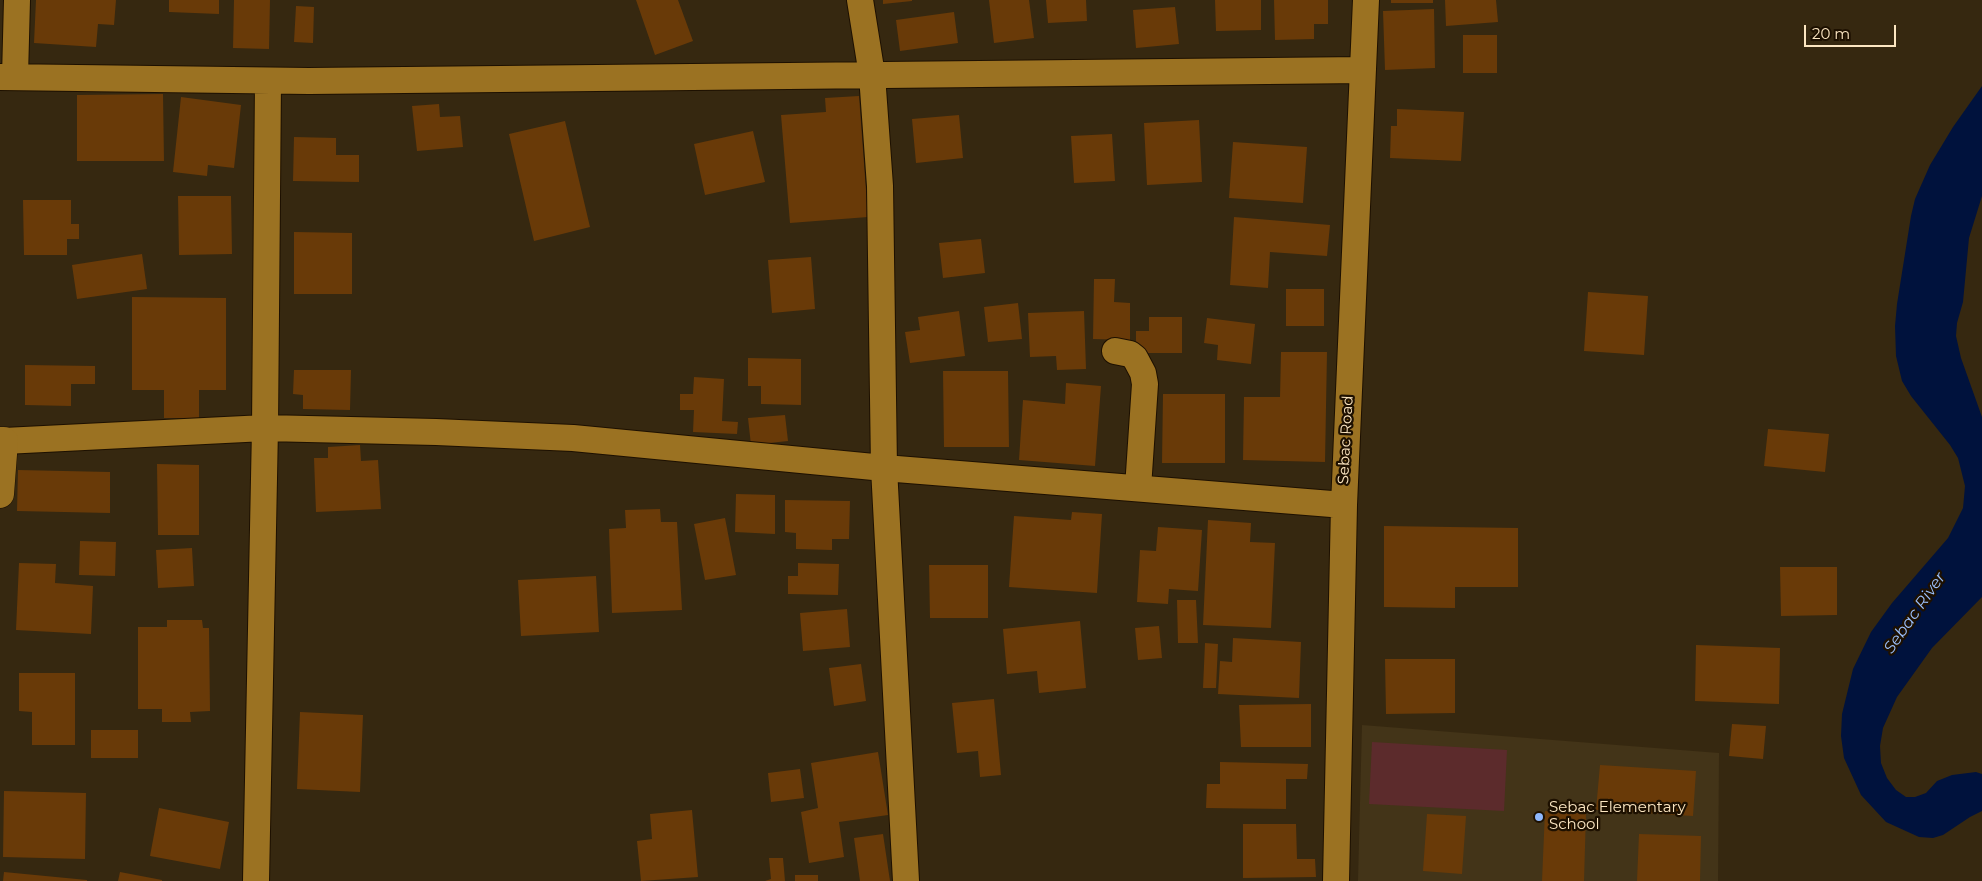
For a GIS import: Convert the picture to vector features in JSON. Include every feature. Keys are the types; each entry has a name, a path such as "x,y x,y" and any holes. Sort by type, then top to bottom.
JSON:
{"street":[{"path":"17,0 8,77 268,81 1363,70"},
{"path":"860,0 872,75 880,186 884,468 906,881"},
{"name":"Sebac Road","path":"1336,881 1344,505 1366,0"},
{"path":"256,881 268,81"},
{"path":"1115,351 1130,354 1135,358 1143,373 1145,384 1138,488"},
{"path":"0,494 2,441 264,428 436,432 573,438 884,468 1344,505"}],"shaded area":[{"name":"Sebac Elementary School","path":"1362,725 1719,753 1718,881 1358,881"},
{"path":"1372,742 1507,750 1504,811 1369,804"}],"water":[{"name":"Sebac River","path":"1982,86 1982,196 1969,238 1963,302 1957,323 1956,336 1961,358 1982,417 1982,597 1932,648 1897,697 1883,728 1880,746 1881,763 1887,778 1896,790 1906,797 1915,797 1926,793 1937,781 1952,775 1976,772 1982,774 1982,811 1943,835 1933,838 1919,837 1886,822 1861,795 1844,758 1841,736 1842,714 1853,669 1871,632 1892,603 1948,538 1963,508 1965,486 1958,458 1911,396 1902,381 1896,356 1895,326 1915,199 1930,165 1953,127"}],"building":[{"path":"36,0 116,0 114,25 98,24 96,47 34,43"},
{"path":"169,0 219,0 219,14 169,12"},
{"path":"234,0 270,0 269,49 233,48"},
{"path":"636,0 678,0 693,41 655,55"},
{"path":"883,0 912,0 912,1 883,4"},
{"path":"989,0 1029,0 1034,38 994,43"},
{"path":"1046,0 1086,0 1087,21 1048,23"},
{"path":"1215,0 1261,0 1261,30 1216,31"},
{"path":"1274,0 1328,0 1328,24 1314,24 1314,39 1275,40"},
{"path":"1391,0 1433,0 1433,3 1391,3"},
{"path":"1445,0 1496,0 1498,22 1446,26"},
{"path":"296,6 314,7 313,43 294,42"},
{"path":"1175,7 1179,44 1136,48 1133,10"},
{"path":"1434,9 1435,68 1385,70 1383,11"},
{"path":"954,12 958,43 900,51 896,20"},
{"path":"1463,35 1497,35 1497,73 1463,73"},
{"path":"163,94 164,161 77,161 77,95"},
{"path":"859,96 868,217 790,223 781,115 826,112 825,98"},
{"path":"181,97 241,105 234,168 208,165 207,176 173,172"},
{"path":"439,104 440,117 460,116 463,147 417,151 412,106"},
{"path":"1397,109 1464,112 1461,161 1390,158 1391,126 1397,126"},
{"path":"959,115 963,158 916,163 912,119"},
{"path":"1199,120 1202,182 1147,185 1144,123"},
{"path":"565,121 590,227 534,241 509,134"},
{"path":"753,131 765,182 705,195 694,144"},
{"path":"1112,134 1115,181 1074,183 1071,136"},
{"path":"294,137 336,138 336,155 359,155 359,182 293,181"},
{"path":"1233,142 1307,147 1303,203 1229,198"},
{"path":"178,196 231,196 232,254 179,255"},
{"path":"23,200 71,200 71,224 79,224 79,239 67,239 67,255 24,255"},
{"path":"1234,217 1330,225 1327,256 1270,252 1268,288 1230,285"},
{"path":"294,232 352,233 352,294 294,294"},
{"path":"981,239 985,273 943,278 939,243"},
{"path":"142,254 147,289 77,299 72,265"},
{"path":"811,257 815,309 772,313 768,260"},
{"path":"1094,279 1115,279 1114,302 1130,303 1130,340 1093,339"},
{"path":"1286,289 1324,289 1324,326 1286,326"},
{"path":"1588,292 1648,296 1644,355 1584,351"},
{"path":"132,297 226,298 226,390 199,390 199,418 164,418 164,390 132,390"},
{"path":"1018,303 1022,339 988,342 984,307"},
{"path":"959,311 965,356 910,363 905,332 920,330 918,317"},
{"path":"1084,311 1086,369 1057,370 1056,356 1030,357 1028,313"},
{"path":"1149,317 1182,317 1182,353 1136,353 1136,331 1149,331"},
{"path":"1207,318 1255,324 1251,364 1217,360 1218,345 1204,343"},
{"path":"1281,352 1327,352 1325,462 1243,460 1244,397 1280,397"},
{"path":"748,358 801,359 801,405 761,404 761,386 748,386"},
{"path":"25,365 95,366 95,384 71,384 71,406 25,405"},
{"path":"294,370 351,370 350,410 303,409 303,395 293,394"},
{"path":"943,371 1008,371 1009,447 944,447"},
{"path":"694,377 724,379 722,421 738,422 737,434 693,432 694,410 680,410 680,394 693,394"},
{"path":"1066,383 1101,386 1095,466 1019,460 1023,400 1065,404"},
{"path":"1163,394 1225,394 1225,463 1162,463"},
{"path":"785,415 788,441 751,445 748,418"},
{"path":"1768,429 1829,434 1825,472 1764,466"},
{"path":"360,445 361,461 378,460 381,509 316,512 314,458 328,458 328,447"},
{"path":"157,464 199,465 199,535 158,535"},
{"path":"18,470 110,472 110,513 17,511"},
{"path":"736,494 775,495 775,534 735,532"},
{"path":"785,500 850,501 849,539 832,539 832,550 796,549 796,533 785,532"},
{"path":"660,509 661,522 677,522 682,610 612,613 609,529 626,528 625,510"},
{"path":"1072,512 1102,514 1097,593 1009,587 1014,516 1071,520"},
{"path":"725,518 736,575 705,580 694,524"},
{"path":"1208,520 1251,523 1250,542 1275,543 1271,628 1203,625"},
{"path":"1384,526 1518,528 1518,587 1455,587 1455,608 1384,607"},
{"path":"1158,527 1202,530 1198,591 1169,589 1168,604 1137,602 1140,550 1156,551"},
{"path":"80,541 116,542 115,576 79,575"},
{"path":"192,548 194,586 158,588 156,550"},
{"path":"19,563 56,564 55,583 93,586 91,634 16,630"},
{"path":"798,563 839,564 838,595 788,594 788,576 798,576"},
{"path":"929,565 988,565 988,618 930,618"},
{"path":"1780,567 1837,567 1837,615 1781,616"},
{"path":"596,576 599,632 521,636 518,580"},
{"path":"1177,600 1196,600 1198,643 1178,643"},
{"path":"847,609 850,647 803,651 800,613"},
{"path":"167,620 202,620 203,628 209,628 210,711 190,712 191,722 162,722 162,709 138,709 138,627 167,627"},
{"path":"1080,621 1086,688 1039,693 1037,671 1007,674 1003,629"},
{"path":"1159,626 1162,658 1138,660 1135,628"},
{"path":"1233,638 1301,642 1299,698 1218,694 1220,661 1232,662"},
{"path":"1205,643 1218,644 1216,688 1203,688"},
{"path":"1696,645 1780,648 1779,704 1695,701"},
{"path":"1385,659 1455,659 1455,713 1386,714"},
{"path":"861,664 866,701 834,706 829,668"},
{"path":"19,673 75,673 75,745 32,745 32,712 19,711"},
{"path":"994,699 1001,775 980,777 978,751 957,753 952,703"},
{"path":"1311,704 1311,747 1241,747 1239,705"},
{"path":"300,712 363,715 360,792 297,789"},
{"path":"1732,724 1766,726 1763,759 1729,756"},
{"path":"91,730 138,730 138,758 91,758"},
{"path":"878,752 888,815 839,822 844,857 809,863 801,812 818,808 811,763"},
{"path":"1220,762 1308,764 1307,779 1286,779 1286,809 1206,808 1207,784 1220,784"},
{"path":"1600,765 1696,771 1693,816 1596,810"},
{"path":"800,769 804,798 771,802 768,773"},
{"path":"4,791 86,793 85,859 3,857"},
{"path":"159,808 229,822 220,869 150,856"},
{"path":"692,810 698,877 641,881 637,841 652,839 650,814"},
{"path":"1545,811 1586,813 1584,881 1542,881"},
{"path":"1427,814 1466,816 1462,874 1423,871"},
{"path":"1243,824 1296,824 1297,859 1315,859 1316,877 1243,878"},
{"path":"883,834 890,881 860,881 854,838"},
{"path":"1639,834 1701,836 1700,881 1637,881"},
{"path":"769,858 783,858 785,881 765,881 771,879"},
{"path":"4,872 87,880 87,881 3,881"},
{"path":"120,872 162,880 162,881 118,881"},
{"path":"795,875 818,875 818,881 795,881"}],"place":[{"name":"Sebac Elementary School","path":"1539,817"}]}
